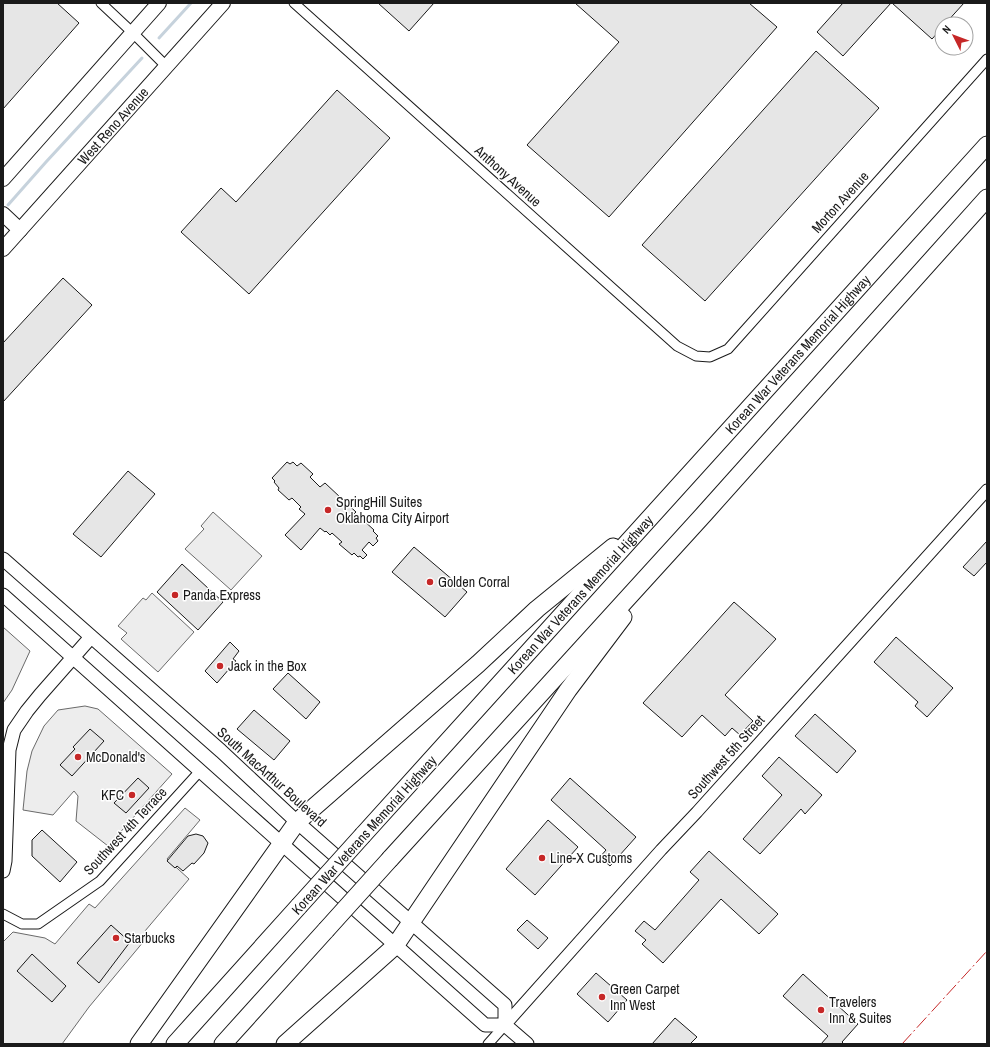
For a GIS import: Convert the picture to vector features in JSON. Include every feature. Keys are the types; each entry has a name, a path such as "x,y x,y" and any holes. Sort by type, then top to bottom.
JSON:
{"highway":[{"name":"Korean War Veterans Memorial Highway","path":"175,1044 987,145"},
{"path":"223,1044 705,513 987,198"},
{"path":"139,1044 298,822 478,664 538,609 656,513"},
{"path":"285,1044 395,946 585,667 705,513"}],"main road":[{"path":"3,178 159,3"},
{"name":"West Reno Avenue","path":"3,249 223,3"},
{"path":"3,214 20,230"},
{"name":"South MacArthur Boulevard","path":"6,565 91,637 504,1004 505,1025"},
{"path":"3,595 486,1026 505,1025 527,1044"},
{"path":"3,871 5,861 9,750 14,730 27,711 91,637"}],"street":[{"path":"101,3 166,66"},
{"name":"Anthony Avenue","path":"294,3 677,346 696,356 710,357"},
{"name":"Morton Avenue","path":"710,357 728,350 987,59"},
{"name":"Southwest 5th Street","path":"488,1044 661,850 987,490"},
{"name":"Southwest 4th Terrace","path":"3,914 22,924 38,924 100,881 200,771"}],"shaded area":[{"path":"213,512 262,556 231,590 185,549 204,529 201,526"},
{"path":"152,593 194,632 158,672 121,639 127,633 118,626 143,598 146,600"},
{"path":"3,627 30,651 12,690 3,703"},
{"path":"85,706 98,709 172,774 108,846 76,821 78,796 74,791 53,815 23,810 27,771 32,751 44,726 58,710"},
{"path":"185,808 200,820 167,859 189,879 145,931 149,935 89,1007 62,1044 3,1044 3,942 13,932 45,938 55,944 89,904 95,908"}],"building":[{"path":"3,3 57,3 79,23 3,109"},
{"path":"378,3 434,3 409,31"},
{"path":"575,3 749,3 777,27 609,217 527,145 619,42"},
{"path":"843,3 891,3 843,56 817,32"},
{"path":"892,3 964,3 952,16 934,16 934,37 932,39"},
{"path":"816,51 879,108 705,301 642,245"},
{"path":"337,90 390,138 249,294 181,232 221,188 236,202"},
{"path":"63,278 92,305 3,402 3,343"},
{"name":"SpringHill Suites Oklahoma City Airport","path":"287,462 290,464 293,462 297,466 301,463 313,474 310,477 320,487 325,483 356,512 353,515 360,521 362,519 374,530 373,531 378,536 376,538 378,541 373,546 369,542 362,550 367,555 363,559 354,553 352,555 339,544 342,542 332,533 330,535 320,528 301,550 285,535 305,514 299,509 301,507 292,498 289,500 278,490 279,488 272,478"},
{"path":"128,471 155,494 101,557 73,534"},
{"path":"987,541 987,562 974,576 963,567"},
{"name":"Golden Corral","path":"414,547 467,592 445,617 392,572"},
{"path":"182,564 223,602 198,630 157,592"},
{"path":"734,602 776,639 725,695 753,721 740,735 732,728 725,736 702,715 682,737 643,703"},
{"path":"896,637 953,688 927,717 915,706 918,702 874,662"},
{"name":"Jack in the Box","path":"230,642 239,651 233,659 236,661 217,683 205,671"},
{"path":"288,673 320,702 306,719 273,689"},
{"path":"254,710 290,741 274,760 237,729"},
{"path":"815,714 856,751 837,773 795,736"},
{"name":"McDonald's","path":"90,729 104,741 72,776 60,765 75,749 73,747"},
{"path":"779,757 822,795 805,814 801,809 760,854 743,839 782,795 762,776"},
{"name":"KFC","path":"138,778 149,788 126,813 114,803"},
{"path":"570,778 636,837 610,866 600,857 606,850 551,800"},
{"name":"Line-X Customs","path":"548,820 578,847 535,895 506,869"},
{"path":"42,830 77,862 60,882 32,856 32,840"},
{"path":"196,834 203,836 208,843 204,853 194,864 192,863 183,871 177,866 175,868 167,861 188,836"},
{"path":"709,851 778,914 759,934 721,899 663,963 642,944 646,940 635,931 644,921 655,930 699,880 690,872"},
{"path":"527,920 548,938 538,949 517,930"},
{"path":"111,925 130,942 99,983 77,963"},
{"path":"32,954 66,986 52,1002 17,971"},
{"name":"Green Carpet Inn West","path":"596,973 627,1000 608,1022 577,994"},
{"name":"Travelers Inn & Suites","path":"803,974 858,1024 842,1042 844,1044 821,1044 828,1036 783,996"},
{"path":"675,1018 697,1037 690,1044 652,1044"}],"waterway":[{"path":"159,38 191,3"},
{"path":"8,205 142,58"}],"power":[{"path":"902,1044 987,951"}],"place":[{"name":"SpringHill Suites Oklahoma City Airport","path":"328,510"},
{"name":"Golden Corral","path":"430,582"},
{"name":"Panda Express","path":"175,595"},
{"name":"Jack in the Box","path":"220,666"},
{"name":"McDonald's","path":"78,757"},
{"name":"KFC","path":"132,795"},
{"name":"Line-X Customs","path":"542,858"},
{"name":"Starbucks","path":"116,938"},
{"name":"Green Carpet Inn West","path":"602,997"},
{"name":"Travelers Inn & Suites","path":"821,1010"}]}
